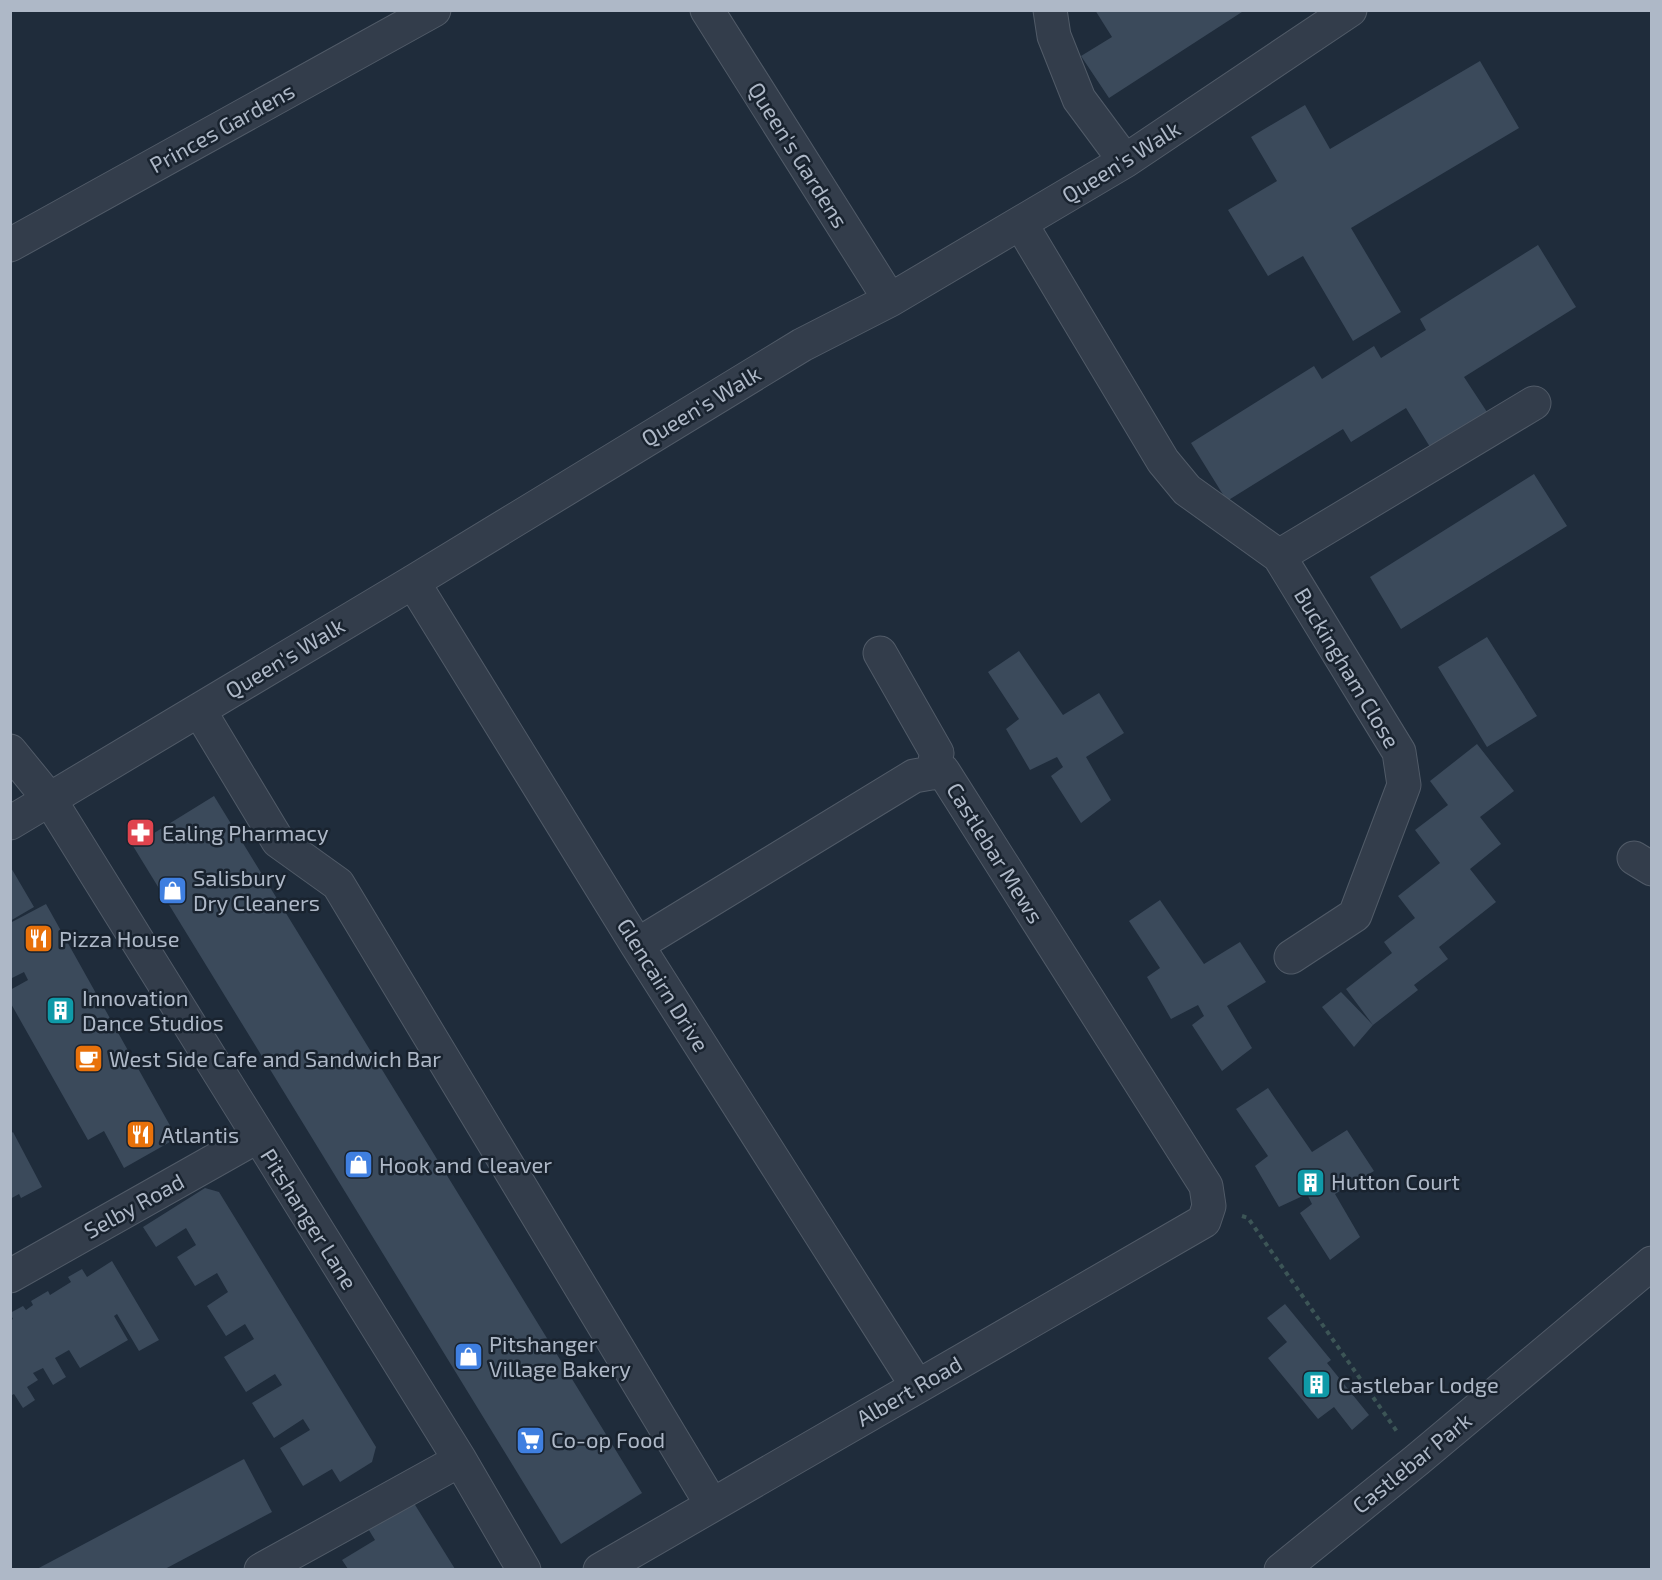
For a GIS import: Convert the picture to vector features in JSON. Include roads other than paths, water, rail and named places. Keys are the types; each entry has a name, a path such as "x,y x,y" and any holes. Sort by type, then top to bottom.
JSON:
{"street":[{"name":"Princes Gardens","path":"10,245 434,10"},
{"name":"Queen's Gardens","path":"707,10 890,300"},
{"path":"1050,10 1054,36 1079,99 1125,161"},
{"name":"Queen's Walk","path":"10,823 413,582 802,345 890,300 1125,161 1350,10"},
{"name":"Buckingham Close","path":"1021,224 1163,461 1187,490 1280,556 1399,752 1404,785 1355,915 1292,957"},
{"path":"1280,556 1534,404"},
{"name":"Glencairn Drive","path":"413,582 637,945 917,1386"},
{"path":"880,653 937,753 932,774"},
{"path":"198,710 278,842 338,884 712,1505"},
{"name":"Pitshanger Lane","path":"10,751 50,800 460,1460 524,1569"},
{"name":"Castlebar Mews","path":"637,945 914,777 943,771 1206,1186 1209,1206"},
{"name":"Selby Road","path":"10,1276 258,1136"},
{"name":"Albert Road","path":"600,1569 1204,1221 1209,1206"},
{"name":"Castlebar Park","path":"1281,1569 1417,1460 1652,1263"},
{"path":"261,1569 460,1460"}],"place":[{"name":"Ealing Pharmacy","path":"141,833"},
{"name":"Salisbury Dry Cleaners","path":"172,891"},
{"name":"Pizza House","path":"38,939"},
{"name":"Innovation Dance Studios","path":"61,1011"},
{"name":"West Side Cafe and Sandwich Bar","path":"88,1059"},
{"name":"Atlantis","path":"140,1135"},
{"name":"Hook and Cleaver","path":"358,1165"},
{"name":"Hutton Court","path":"1310,1182"},
{"name":"Pitshanger Village Bakery","path":"468,1357"},
{"name":"Castlebar Lodge","path":"1317,1385"},
{"name":"Co-op Food","path":"530,1440"}]}
